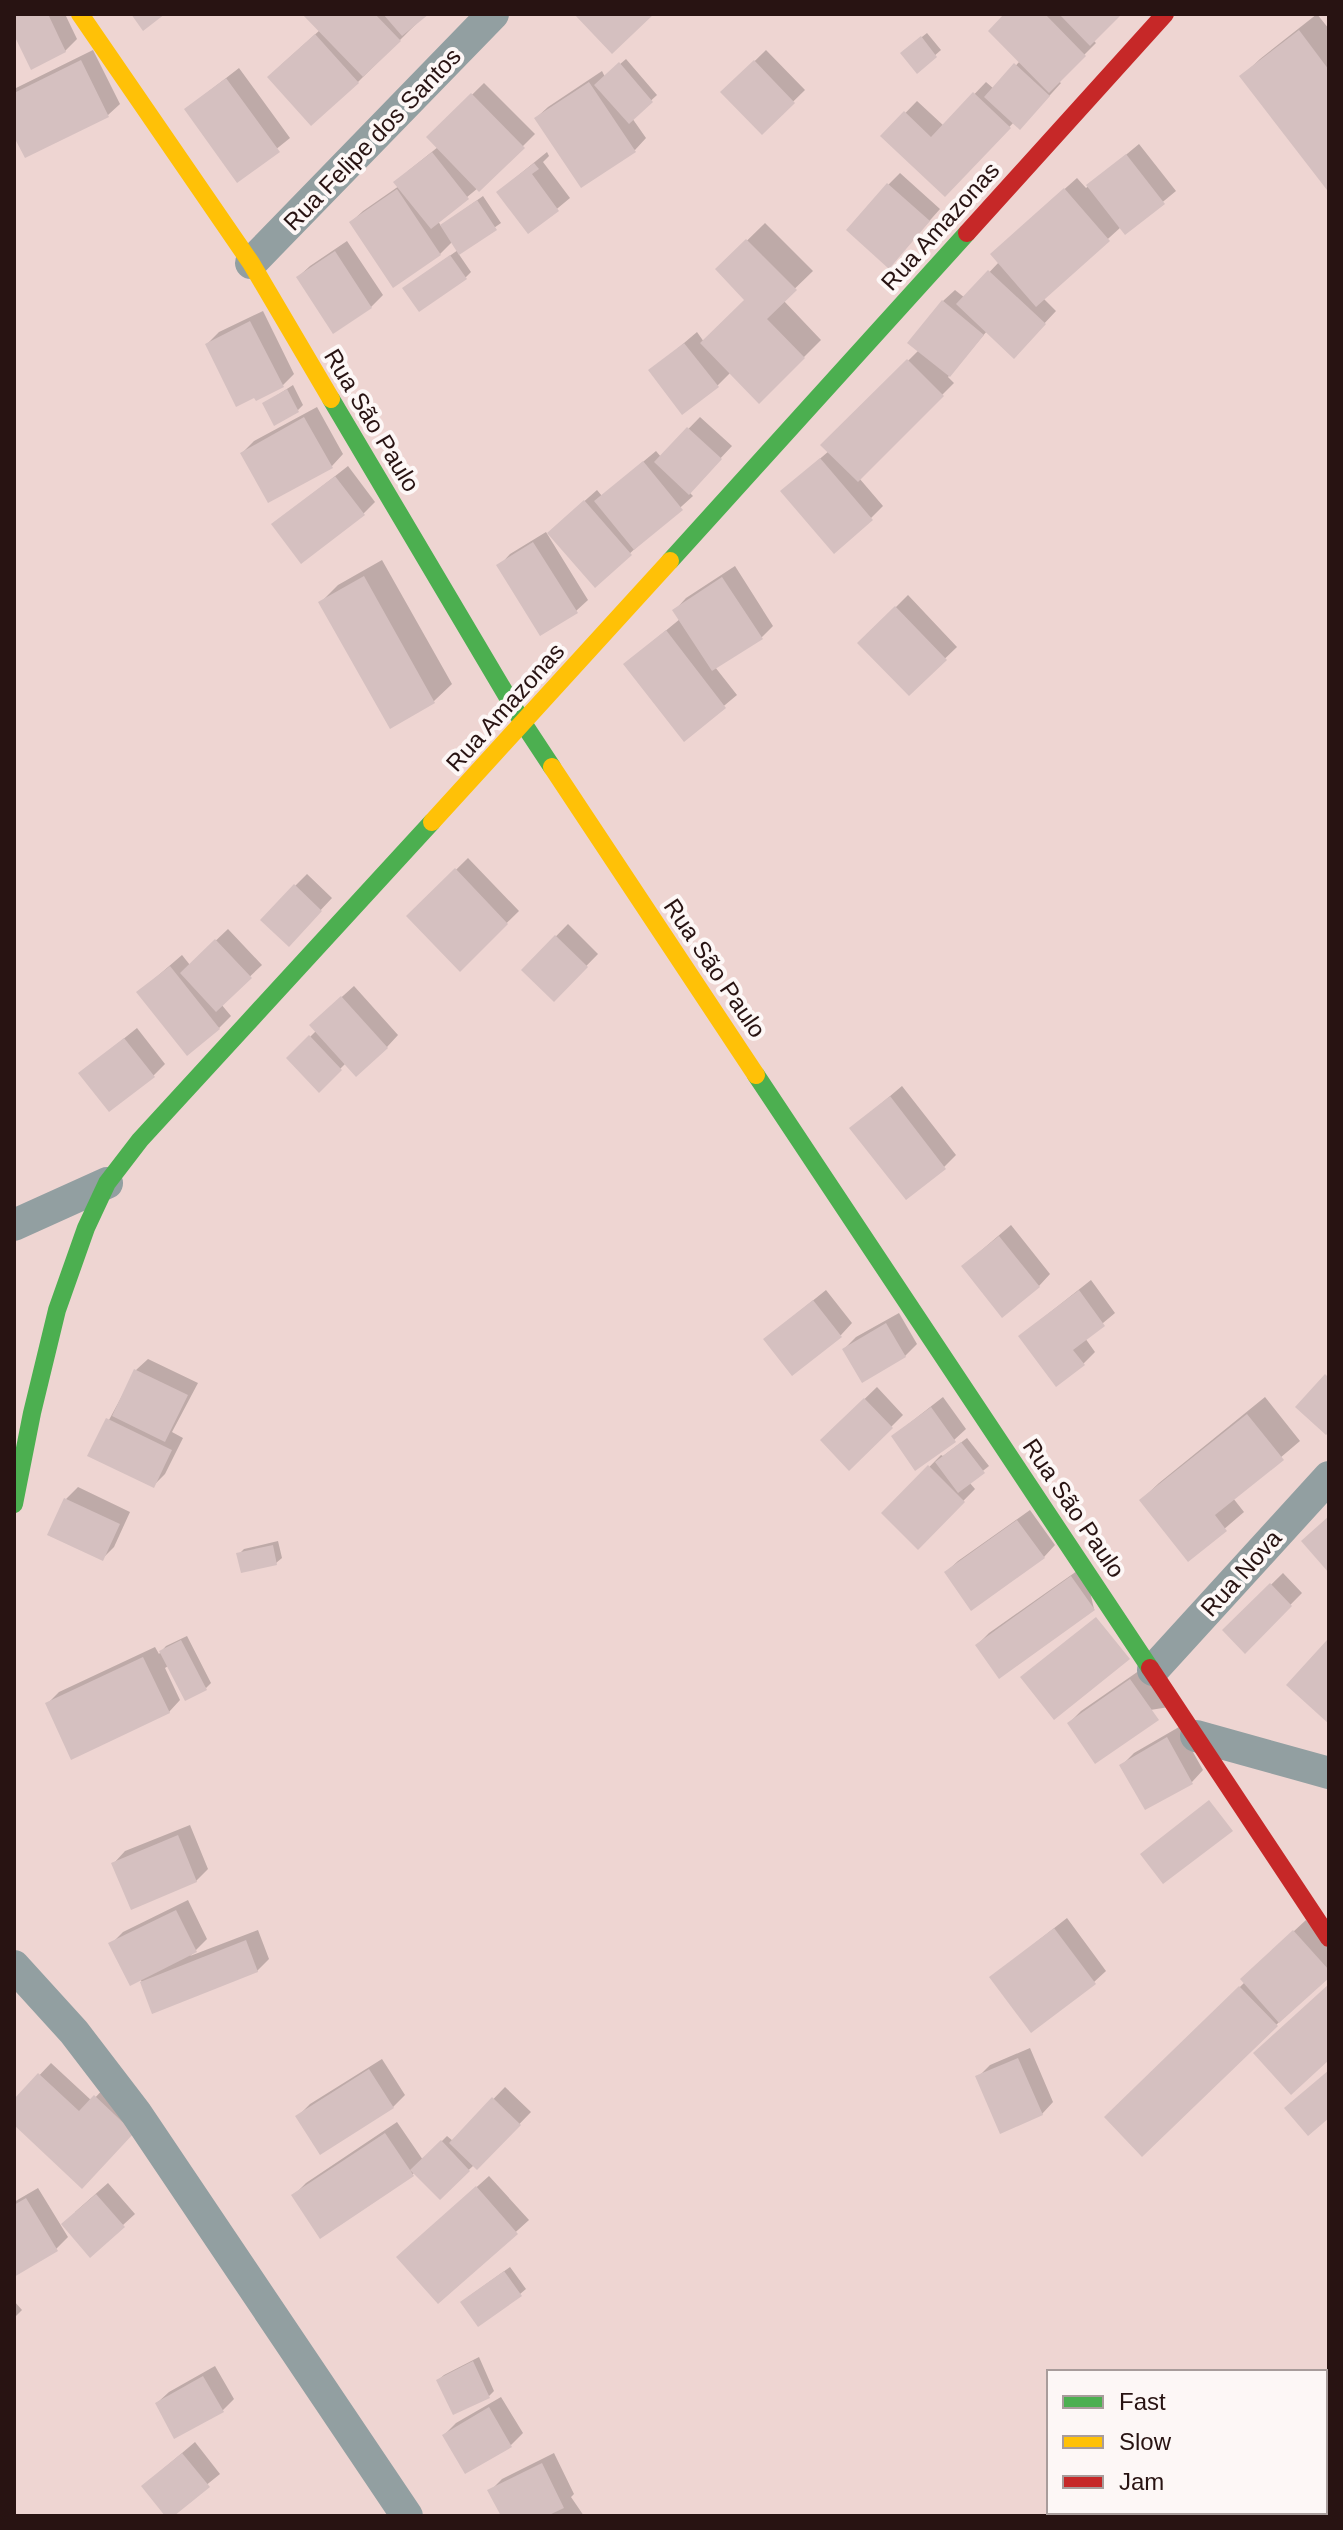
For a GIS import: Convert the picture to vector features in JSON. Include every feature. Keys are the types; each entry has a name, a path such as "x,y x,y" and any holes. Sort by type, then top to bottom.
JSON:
{"street":[{"name":"Rua São Paulo","path":"80,14 251,263 523,723 1329,1938"},
{"name":"Rua Felipe dos Santos","path":"251,263 493,14"},
{"name":"Rua Amazonas","path":"14,1504 57,1310 86,1228 107,1183 140,1140 523,723 1165,14"},
{"path":"14,1225 107,1183"},
{"name":"Rua Nova","path":"1153,1670 1329,1477"},
{"path":"1196,1736 1329,1773"},
{"path":"14,1966 74,2032 136,2113 407,2516"}],"building":[{"path":"14,14 48,14 66,52 31,70 14,35"},
{"path":"131,14 165,14 143,31"},
{"path":"302,14 375,14 401,41 363,77"},
{"path":"383,14 429,14 402,36"},
{"path":"574,14 654,14 612,54"},
{"path":"1004,14 1045,14 1086,56 1049,93 988,31"},
{"path":"1059,14 1122,14 1090,46"},
{"path":"1299,30 1329,70 1327,190 1239,76"},
{"path":"315,34 359,83 311,126 267,77"},
{"path":"921,36 937,57 917,74 900,53"},
{"path":"81,60 109,117 25,158 14,137 14,93"},
{"path":"754,60 795,103 762,135 720,92"},
{"path":"619,62 653,102 629,124 594,85"},
{"path":"1014,63 1050,96 1020,130 984,97"},
{"path":"226,78 280,152 237,183 184,109"},
{"path":"589,82 636,152 581,188 534,118"},
{"path":"973,92 1011,128 945,197 880,136 904,111 931,137"},
{"path":"471,93 525,148 479,192 426,137"},
{"path":"432,152 469,199 431,229 393,182"},
{"path":"1126,154 1165,204 1125,235 1086,185"},
{"path":"534,163 539,169 532,174 559,211 528,234 496,192"},
{"path":"887,183 930,221 889,269 846,230"},
{"path":"1064,188 1110,241 1036,307 990,254"},
{"path":"397,189 441,255 393,288 349,222"},
{"path":"477,200 497,230 459,255 440,225"},
{"path":"746,239 797,290 767,319 805,358 759,404 700,343 744,300 715,269"},
{"path":"335,251 372,308 333,334 296,277"},
{"path":"450,255 467,279 419,312 402,288"},
{"path":"988,270 1046,324 1014,359 956,304"},
{"path":"942,300 984,335 950,377 907,343"},
{"path":"250,321 284,387 236,407 205,344"},
{"path":"684,343 719,387 682,415 648,370"},
{"path":"907,359 944,396 858,482 820,445"},
{"path":"287,389 299,412 274,426 262,403"},
{"path":"304,417 333,468 268,503 240,453"},
{"path":"687,427 722,459 689,495 654,462"},
{"path":"820,458 873,520 834,554 780,491"},
{"path":"643,461 683,510 634,550 594,501"},
{"path":"335,476 365,515 301,564 271,524"},
{"path":"584,500 632,555 595,588 547,533"},
{"path":"533,542 578,613 540,636 496,565"},
{"path":"364,576 435,703 390,729 318,602"},
{"path":"722,577 763,639 712,671 672,610"},
{"path":"895,606 947,660 909,696 857,643"},
{"path":"666,630 726,708 684,742 623,664"},
{"path":"455,868 508,924 460,972 406,916"},
{"path":"294,884 322,911 289,947 260,920"},
{"path":"555,935 588,967 554,1002 521,970"},
{"path":"215,939 252,978 216,1012 180,973"},
{"path":"170,966 220,1029 187,1056 136,992"},
{"path":"341,996 388,1048 356,1077 309,1025"},
{"path":"309,1035 342,1070 319,1093 286,1058"},
{"path":"124,1038 155,1077 109,1112 78,1073"},
{"path":"890,1096 946,1169 906,1200 849,1128"},
{"path":"999,1236 1040,1287 1002,1318 961,1266"},
{"path":"1079,1290 1105,1326 1073,1350 1085,1365 1056,1387 1018,1336"},
{"path":"813,1300 842,1337 792,1376 763,1339"},
{"path":"886,1323 906,1357 862,1383 842,1349"},
{"path":"134,1369 188,1395 165,1442 112,1416"},
{"path":"1325,1374 1329,1378 1329,1432 1326,1435 1295,1407"},
{"path":"864,1398 893,1428 849,1471 820,1440"},
{"path":"931,1407 956,1442 915,1471 891,1436"},
{"path":"1247,1414 1284,1460 1215,1515 1227,1531 1188,1562 1139,1500"},
{"path":"106,1418 172,1450 154,1488 87,1456"},
{"path":"961,1442 985,1473 958,1493 935,1462"},
{"path":"928,1465 965,1502 918,1550 881,1513"},
{"path":"64,1498 120,1524 103,1561 47,1535"},
{"path":"1329,1516 1329,1573 1301,1541"},
{"path":"1017,1520 1045,1558 971,1611 944,1572"},
{"path":"273,1545 277,1565 241,1573 236,1553"},
{"path":"1071,1576 1095,1610 999,1679 975,1645"},
{"path":"1270,1583 1292,1606 1245,1654 1222,1630"},
{"path":"1096,1617 1130,1659 1054,1720 1020,1677"},
{"path":"181,1640 207,1690 185,1701 159,1651"},
{"path":"1327,1640 1329,1642 1329,1724 1286,1685"},
{"path":"143,1657 170,1713 71,1760 45,1703"},
{"path":"1130,1679 1159,1720 1095,1764 1067,1723"},
{"path":"1167,1737 1193,1784 1145,1810 1119,1765"},
{"path":"1209,1800 1233,1831 1163,1884 1140,1854"},
{"path":"178,1835 197,1882 131,1910 111,1863"},
{"path":"176,1910 197,1952 130,1986 108,1943"},
{"path":"1054,1928 1096,1984 1031,2033 989,1977"},
{"path":"1293,1930 1329,1970 1329,1978 1279,2023 1240,1979"},
{"path":"246,1940 258,1972 152,2014 140,1982"},
{"path":"1329,1984 1329,2060 1291,2095 1253,2053"},
{"path":"1239,1986 1278,2026 1142,2157 1104,2117"},
{"path":"1018,2058 1043,2115 1000,2134 975,2076"},
{"path":"369,2069 394,2108 320,2155 295,2116"},
{"path":"1329,2070 1329,2118 1308,2136 1284,2108"},
{"path":"38,2073 79,2111 94,2095 134,2133 82,2189 14,2125 14,2099"},
{"path":"492,2097 521,2125 477,2170 449,2143"},
{"path":"385,2133 414,2176 320,2239 291,2195"},
{"path":"441,2140 470,2171 440,2200 410,2170"},
{"path":"476,2186 518,2234 438,2304 396,2257"},
{"path":"96,2194 125,2227 90,2258 61,2224"},
{"path":"26,2198 58,2251 14,2277 14,2205"},
{"path":"504,2271 522,2296 478,2327 460,2302"},
{"path":"473,2361 490,2398 453,2415 436,2380"},
{"path":"203,2376 224,2412 174,2439 155,2403"},
{"path":"489,2407 512,2447 465,2474 442,2435"},
{"path":"182,2453 210,2487 174,2516 165,2516 141,2486"},
{"path":"542,2463 564,2508 547,2516 501,2516 487,2490"}],"traffic: fast":[{"path":"670,561 967,233"},
{"path":"331,399 552,767"},
{"path":"14,1504 57,1310 86,1228 107,1183 140,1140 432,822"},
{"path":"756,1075 1150,1668"}],"traffic: slow":[{"path":"80,14 251,263 331,399"},
{"path":"432,822 670,561"},
{"path":"552,767 756,1075"}],"traffic: jam":[{"path":"967,233 1165,14"},
{"path":"1150,1668 1329,1938"}]}
